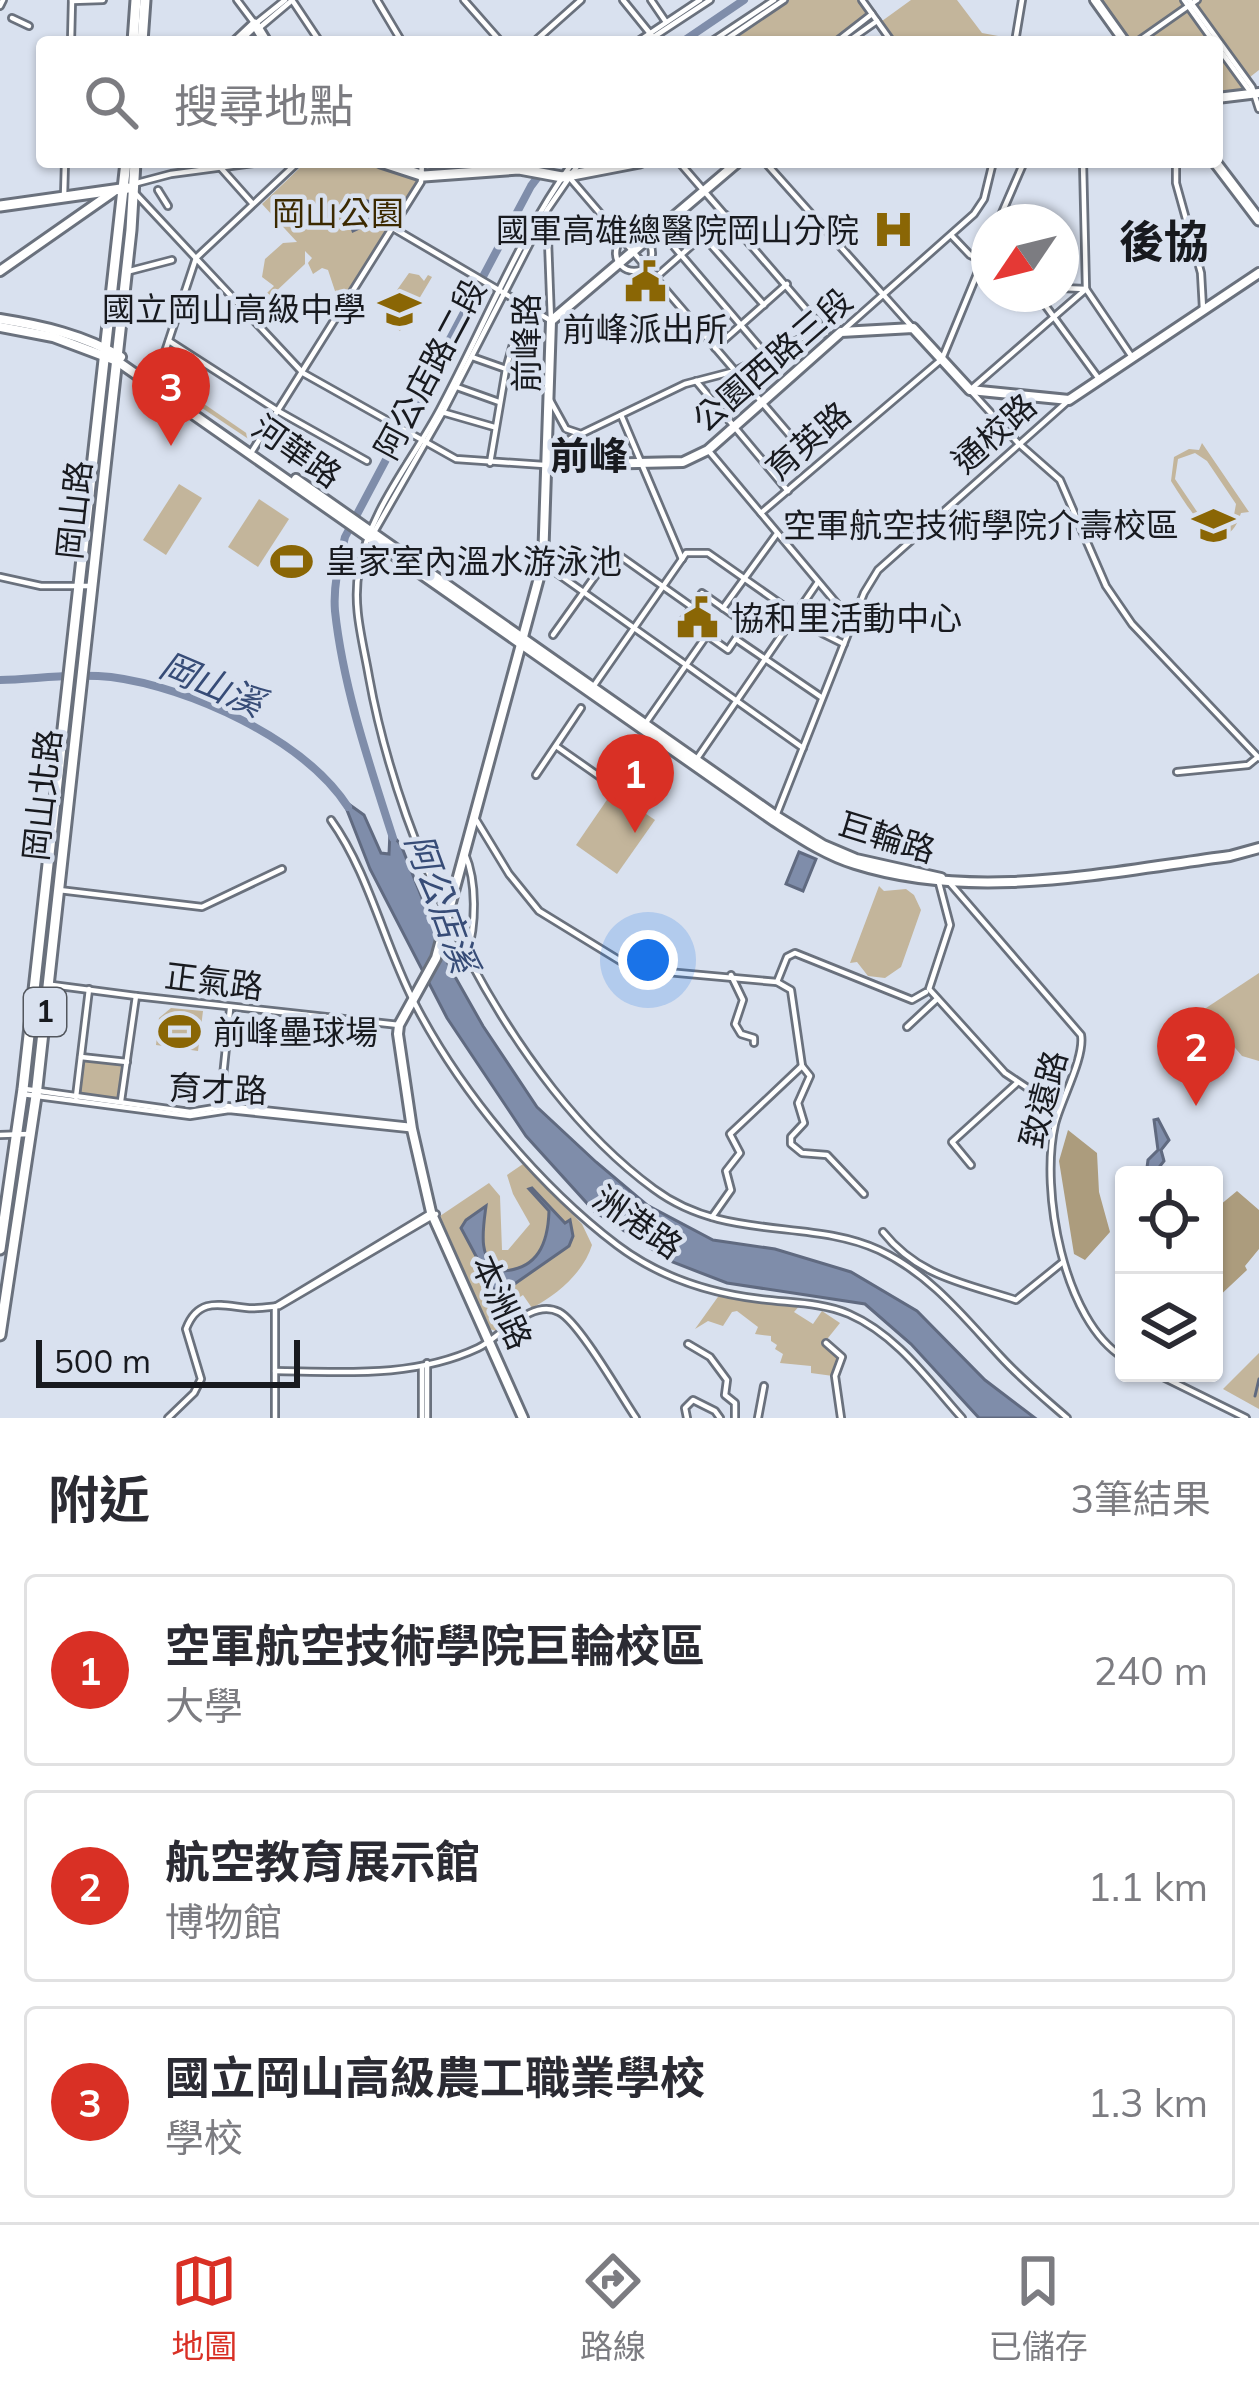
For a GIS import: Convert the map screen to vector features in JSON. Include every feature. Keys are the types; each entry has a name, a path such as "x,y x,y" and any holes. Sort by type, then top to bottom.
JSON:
{"main road":[{"path":"137,36 140,0"},
{"path":"246,36 256,27 262,36"},
{"path":"399,168 424,176 542,175 595,168"},
{"path":"1220,168 1259,220"},
{"path":"0,206 64,196 130,173"},
{"name":"岡山路","path":"81,688 126,272 130,173"},
{"name":"岡山路","path":"68,680 130,173"},
{"name":"岡山北路","path":"0,1253 68,680"},
{"name":"岡山北路","path":"0,1335 36,1094 81,688"}],"street":[{"path":"237,0 256,27 290,0 316,36"},
{"path":"377,0 398,36"},
{"path":"464,0 496,36"},
{"path":"542,36 581,0"},
{"path":"622,0 650,36"},
{"path":"650,0 666,22"},
{"path":"678,0 687,12"},
{"path":"656,36 700,0"},
{"path":"654,36 666,22 710,0"},
{"path":"760,13 774,0"},
{"path":"723,36 784,0"},
{"path":"862,0 888,36"},
{"path":"1016,36 1022,0"},
{"path":"1095,0 1121,36"},
{"path":"70,36 72,1 103,2"},
{"path":"1145,36 1190,2"},
{"path":"1190,2 1211,36"},
{"path":"1190,2 1215,36"},
{"path":"844,36 872,14"},
{"path":"12,18 29,26"},
{"path":"857,36 878,21"},
{"path":"1223,47 1252,87 1259,109"},
{"path":"1223,53 1256,94"},
{"path":"1223,97 1256,94"},
{"path":"64,196 65,168"},
{"path":"130,173 142,180 214,168"},
{"path":"221,168 252,203"},
{"path":"154,383 196,258 291,168"},
{"path":"252,451 393,228 424,176 423,168"},
{"path":"684,168 829,337"},
{"path":"393,228 551,321 731,168"},
{"path":"770,168 1018,443 1060,480 1106,586 1132,624 1259,758 1248,765 1177,772"},
{"name":"公園西路三段","path":"552,465 683,462 708,450 829,337 841,332 951,235 984,199 992,168"},
{"path":"1006,204 1021,168"},
{"path":"1083,168 1086,289 1132,357"},
{"path":"1176,168 1201,273 1203,309"},
{"path":"130,173 196,258 303,373 456,459 552,465 562,445 578,435 696,381 768,357 811,334 829,337"},
{"path":"0,271 130,173"},
{"path":"542,175 622,239 800,448"},
{"name":"阿公店路二段","path":"542,175 547,200 441,411 369,533 356,596 372,694 394,777 448,913 506,1024 566,1104 633,1173 659,1194 712,1217 848,1240 878,1250 922,1275 1067,1418"},
{"name":"阿公店路二段","path":"522,252 547,210 542,175"},
{"name":"前峰路","path":"416,998 436,958 543,563 552,465 547,200 542,175"},
{"path":"158,190 168,206"},
{"path":"655,278 726,215"},
{"path":"659,229 768,357"},
{"path":"632,235 646,240 652,251 646,267 629,271 619,264 616,248 622,239 632,235"},
{"path":"951,235 971,256"},
{"path":"703,236 764,305"},
{"path":"126,272 172,260"},
{"name":"通校路","path":"775,819 869,582 887,559 1069,400 1259,272"},
{"path":"715,348 787,284"},
{"path":"942,359 971,288"},
{"path":"1079,289 1086,289"},
{"path":"970,390 1086,289"},
{"path":"490,463 506,369 524,305"},
{"path":"1053,312 1099,379"},
{"name":"河華路","path":"0,324 51,332 117,358 369,533"},
{"path":"841,332 914,328"},
{"path":"169,340 278,411 367,461"},
{"path":"469,356 506,369"},
{"name":"育英路","path":"853,623 761,513 942,359"},
{"path":"696,381 788,491"},
{"path":"454,386 500,402"},
{"path":"970,390 1069,400"},
{"path":"550,400 566,429 578,435"},
{"path":"441,411 494,428"},
{"path":"621,416 682,559"},
{"path":"708,450 761,513"},
{"path":"369,533 524,643"},
{"path":"724,608 778,533"},
{"path":"554,635 613,551 692,607"},
{"path":"591,690 686,553 708,553 844,644"},
{"path":"543,563 803,748"},
{"path":"0,578 40,586 93,586"},
{"path":"694,762 818,581"},
{"path":"702,593 724,608 746,624 728,650 684,619 702,593"},
{"path":"643,726 707,635"},
{"path":"736,639 823,698"},
{"name":"巨輪路","path":"524,643 775,819 856,859 941,879 1028,881 1230,856 1259,848"},
{"path":"536,775 581,708"},
{"path":"556,746 613,786"},
{"path":"475,818 525,896 538,910 588,941 642,968 731,975 777,982 791,990 802,1066 810,1076 798,1103 804,1123 791,1137 791,1144 802,1153 827,1155 864,1194"},
{"path":"332,820 416,998 399,1025"},
{"path":"465,854 470,866 473,925 467,955"},
{"path":"58,890 202,907 282,869"},
{"path":"941,879 950,925 928,984 1017,1083 1058,1116"},
{"name":"致遠路","path":"941,879 1081,1035 1081,1051 1058,1116 1049,1172 1064,1262 1093,1328 1115,1349"},
{"path":"777,982 787,957 795,952 912,1000 926,992"},
{"path":"731,975 743,1000 735,1024 754,1043"},
{"path":"48,984 136,996"},
{"path":"76,1099 89,989"},
{"name":"正氣路","path":"121,1105 136,996 399,1025"},
{"name":"洲港路","path":"416,998 473,1092 526,1160 619,1247 687,1283 735,1296 807,1303 846,1313 902,1350 962,1418"},
{"path":"907,1027 937,999"},
{"path":"220,1108 230,1006"},
{"name":"本洲路","path":"399,1025 412,1128 433,1212 525,1418"},
{"path":"81,1058 127,1062"},
{"path":"712,1217 731,1190 726,1171 740,1154 730,1134 802,1066"},
{"path":"971,1166 952,1142 1017,1083"},
{"name":"育才路","path":"22,1091 190,1116 220,1108 412,1128"},
{"path":"0,1135 30,1134"},
{"path":"168,1418 194,1393 201,1378 200,1364 186,1339 194,1313 219,1302 253,1309 275,1307 433,1212"},
{"path":"883,1232 917,1265 970,1288 1016,1300 1064,1262"},
{"path":"0,1253 13,1258"},
{"path":"275,1307 275,1418"},
{"path":"275,1371 365,1373 425,1365 489,1340 533,1312 548,1309 564,1315 636,1418"},
{"path":"826,1343 842,1357 836,1376 842,1418"},
{"path":"688,1344 710,1358 727,1380 724,1395 735,1403 735,1418"},
{"path":"425,1365 425,1418"},
{"path":"1173,1382 1246,1418"},
{"path":"758,1418 764,1386"},
{"path":"687,1418 685,1408 692,1400 721,1418"}],"green space":[{"path":"789,0 857,0 868,15 840,36 740,36"},
{"path":"911,0 957,0 982,33 998,36 893,36 882,21"},
{"path":"1098,0 1259,0 1259,70 1241,89 1223,91 1223,36 1125,36"},
{"name":"岡山公園","path":"300,168 382,168 417,180 343,301 328,270 313,274 308,263 312,258 305,251 305,264 271,296 267,293 274,286 262,277 265,259 283,243 297,242 262,204"},
{"path":"409,273 424,281 432,277 400,331 396,328 399,322 389,319 385,307"},
{"path":"162,375 255,439 253,442 163,382"},
{"path":"1202,443 1249,512 1241,513 1224,535 1204,526 1171,481 1174,457 1189,449 1199,450","holes":["1195,453 1207,461 1236,504 1226,525 1206,525 1175,479 1178,459"]},
{"path":"179,484 202,498 166,555 143,540"},
{"path":"259,499 289,519 258,567 228,547"},
{"path":"613,791 655,820 617,874 576,845"},
{"path":"879,886 884,891 906,889 921,910 901,967 885,978 868,976 857,962 850,963"},
{"path":"1259,973 1259,1061 1242,1056 1203,1010"},
{"name":"前峰壘球場","path":"171,1008 203,1011 198,1051 156,1045 159,1018"},
{"path":"84,1059 123,1064 118,1099 79,1094"},
{"path":"523,1164 582,1224 592,1245 576,1273 551,1296 532,1308 523,1295 495,1313 503,1326 496,1331 490,1329 440,1216 489,1183 500,1196 502,1250 508,1250 530,1224 507,1175"},
{"path":"720,1294 801,1304 794,1312 813,1324 822,1311 840,1323 824,1343 841,1358 833,1376 811,1373 811,1366 780,1363 783,1354 775,1349 771,1336 755,1334 758,1327 737,1311 723,1326 708,1321 695,1329"},
{"path":"1259,1353 1259,1409 1223,1389"}],"shaded area":[{"path":"1068,1130 1097,1153 1099,1192 1110,1232 1085,1260 1074,1254 1059,1161"},
{"path":"1237,1191 1259,1210 1259,1249 1245,1266 1247,1270 1223,1293 1223,1274 1223,1203"}],"water":[{"path":"361,199 371,202 370,223 353,231 347,213"},
{"name":"阿公店溪","path":"343,800 364,815 381,853 389,854 390,832 401,845 449,966 483,1026 537,1107 596,1162 647,1205 713,1240 775,1249 851,1272 917,1311 985,1380 1035,1418 979,1418 911,1344 865,1304 727,1283 670,1261 594,1211 526,1136 447,1018 370,869"},
{"path":"799,852 816,859 803,891 786,884"},
{"path":"1158,1119 1169,1140 1161,1150 1164,1161 1160,1166 1147,1166 1158,1150 1154,1120"},
{"path":"532,1188 565,1223 570,1220 573,1236 569,1246 513,1285 514,1296 499,1299 461,1228 486,1206 483,1243 488,1259 501,1271 524,1266 538,1253 548,1223 549,1211"}],"waterway":[{"name":"阿公店溪","path":"691,36 744,0"},
{"name":"阿公店溪","path":"393,838 358,726 339,640 336,583 345,537 544,168"},
{"name":"岡山溪","path":"0,680 97,676 175,692 274,739 303,759 348,807"},
{"path":"1255,1396 1259,1379"}],"place":[{"name":"國軍高雄總醫院岡山分院","path":"893,230"},
{"name":"前峰派出所","path":"645,281"},
{"name":"國立岡山高級中學","path":"400,309"},
{"name":"國立岡山高級農工職業學校","path":"171,446"},
{"name":"空軍航空技術學院介壽校區","path":"1213,525"},
{"name":"皇家室內溫水游泳池","path":"291,561"},
{"name":"協和里活動中心","path":"697,618"},
{"name":"空軍航空技術學院巨輪校區","path":"635,833"},
{"name":"前峰壘球場","path":"179,1032"},
{"name":"航空教育展示館","path":"1196,1106"}],"district":[{"name":"後協","path":"1164,242"},
{"name":"前峰","path":"589,456"}]}
